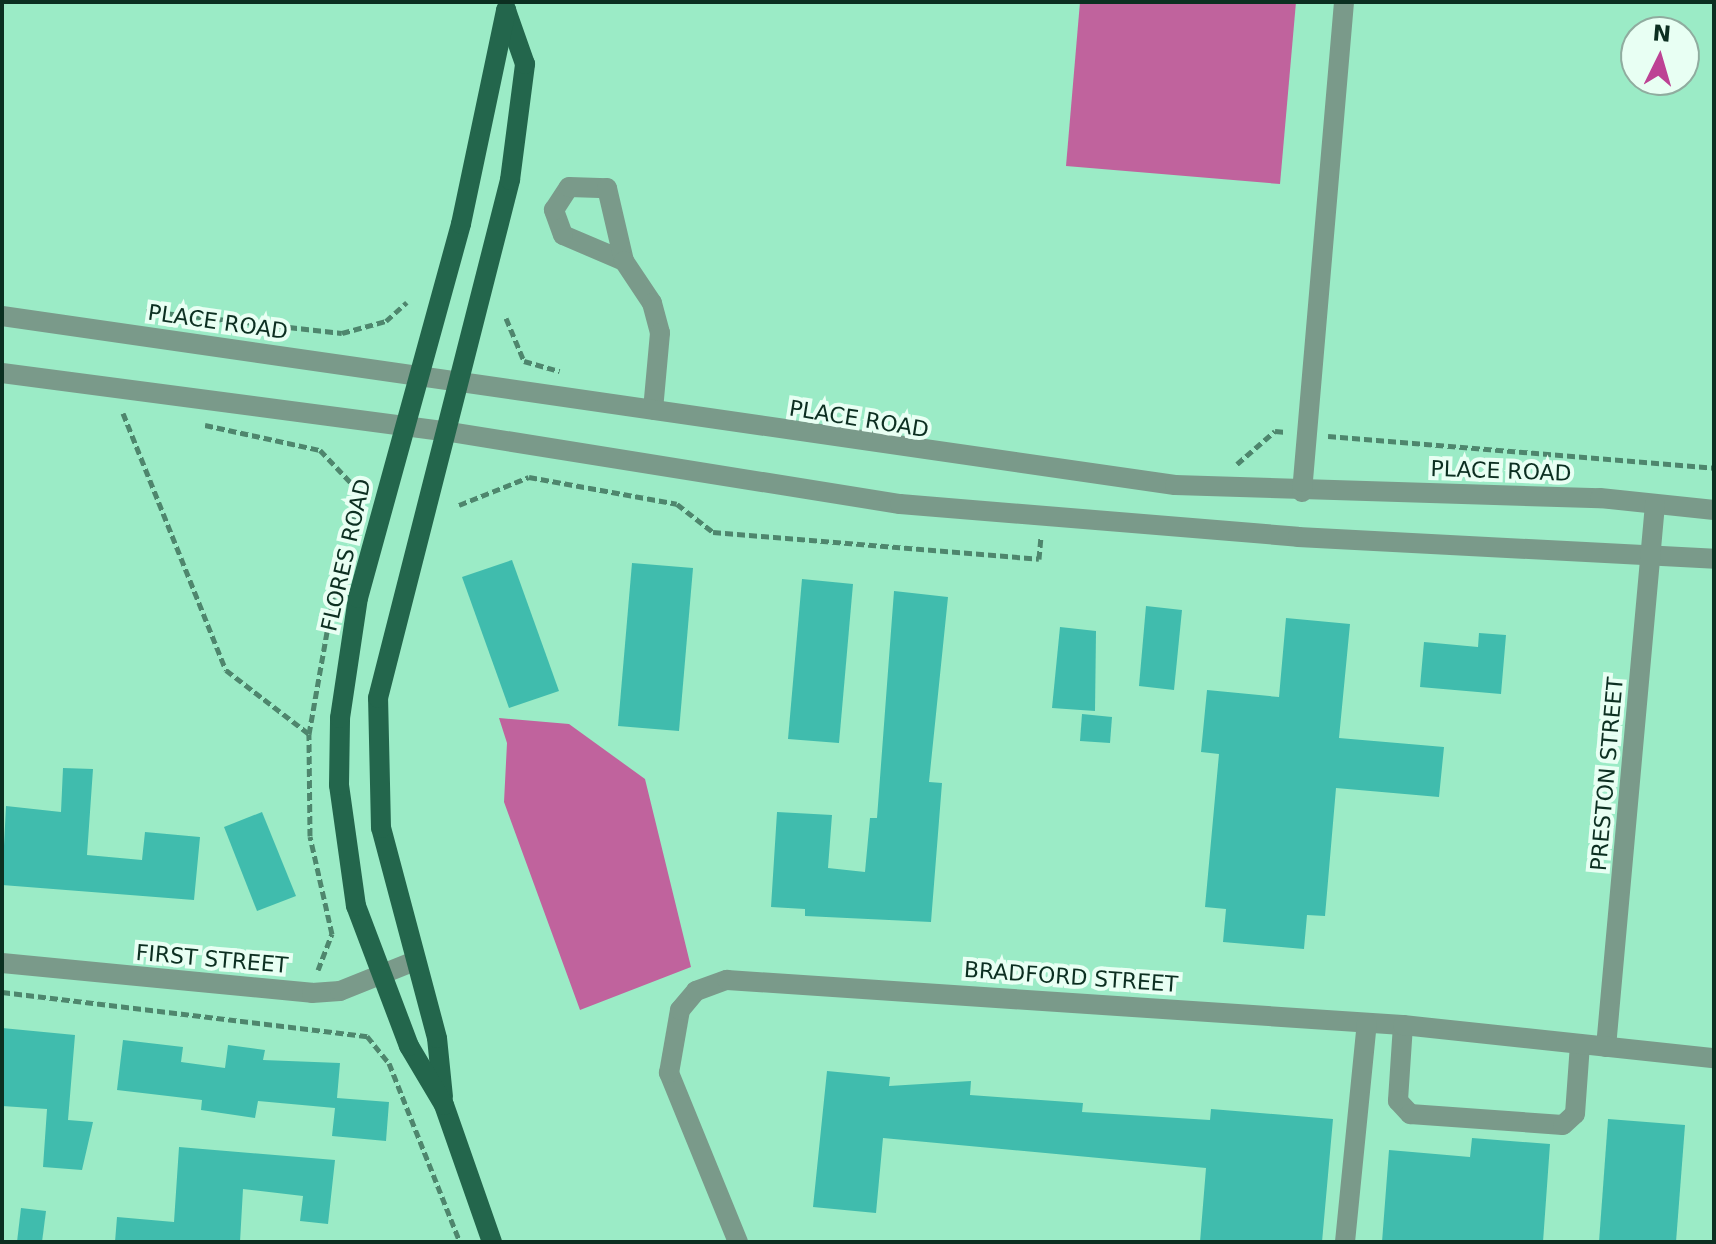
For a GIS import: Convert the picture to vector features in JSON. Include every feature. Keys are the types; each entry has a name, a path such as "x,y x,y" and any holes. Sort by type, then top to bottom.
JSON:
{"main road":[{"name":"FLORES ROAD","path":"492,1242 444,1105 379,975 343,841 340,718 358,598 477,160 506,6"},
{"name":"FLORES ROAD","path":"444,1105 437,1038 412,962 381,828 378,698 521,115 525,64 506,6"}],"street":[{"path":"1302,492 1344,2"},
{"path":"624,261 652,303 660,333 653,410"},
{"name":"PLACE ROAD","path":"2,316 419,375 994,464 1302,492 1655,504 1714,510"},
{"path":"2,373 404,425 900,504 1298,537 1651,553 1714,559"},
{"name":"PRESTON STREET","path":"1606,1047 1655,504"},
{"name":"FIRST STREET","path":"2,963 312,993 379,975 412,962"},
{"name":"BRADFORD STREET","path":"738,1242 669,1073 680,1010 696,991 727,980 1403,1025 1714,1058"},
{"path":"1345,1242 1367,1023"},
{"path":"1403,1025 1398,1101 1410,1114 1563,1125 1575,1114 1580,1044"}],"path":[{"path":"129,309 342,333 386,321 407,302"},
{"path":"506,318 524,361 567,373"},
{"path":"340,343 342,333"},
{"path":"138,415 123,413 226,670 309,734 310,836 332,934 331,950 311,976"},
{"path":"196,424 320,450 355,487 362,486"},
{"path":"1218,466 1233,467 1275,431 1714,468"},
{"path":"320,450 322,440"},
{"path":"529,477 531,469"},
{"path":"459,505 529,477 677,504 713,532 1039,559 1040,544"},
{"path":"2,992 367,1036 389,1063 460,1242"}],"shaded area":[{"path":"1080,2 1296,2 1280,184 1066,166"},
{"path":"499,718 569,724 645,779 691,967 580,1010 504,802 507,743"}],"building":[{"path":"512,560 559,691 509,708 462,577"},
{"path":"632,563 693,568 679,731 618,726"},
{"path":"802,579 853,584 839,743 788,739"},
{"path":"894,591 948,597 929,782 942,783 931,922 805,916 805,909 771,907 777,812 832,815 828,868 865,872 870,818 877,818"},
{"path":"1146,606 1182,610 1174,690 1139,686"},
{"path":"1286,618 1350,624 1339,738 1444,747 1439,797 1336,788 1325,916 1307,915 1304,949 1223,942 1226,909 1205,907 1219,754 1201,752 1207,690 1279,697"},
{"path":"1060,627 1096,631 1095,711 1052,708"},
{"path":"1479,633 1506,635 1501,694 1420,687 1424,642 1478,647"},
{"path":"1082,714 1112,717 1110,743 1080,741"},
{"path":"63,768 93,769 87,855 142,860 145,832 200,837 194,900 2,885 6,806 61,812"},
{"path":"262,812 296,896 257,911 224,827"},
{"path":"2,1028 75,1035 68,1120 93,1122 82,1170 43,1167 47,1109 2,1106"},
{"path":"123,1040 183,1047 181,1062 225,1068 228,1045 265,1050 263,1060 340,1063 337,1098 389,1102 386,1141 332,1136 335,1108 258,1101 255,1118 201,1110 202,1100 117,1090"},
{"path":"827,1071 890,1077 889,1086 971,1081 970,1095 1083,1103 1082,1112 1210,1120 1211,1109 1333,1119 1322,1242 1200,1242 1206,1168 883,1138 876,1213 813,1207"},
{"path":"1608,1119 1685,1125 1676,1242 1599,1242"},
{"path":"1472,1138 1550,1144 1543,1242 1382,1242 1389,1150 1470,1157"},
{"path":"179,1147 335,1160 328,1224 300,1221 303,1196 243,1189 240,1242 115,1242 117,1217 174,1222"},
{"path":"21,1208 46,1211 42,1242 17,1242"}]}
